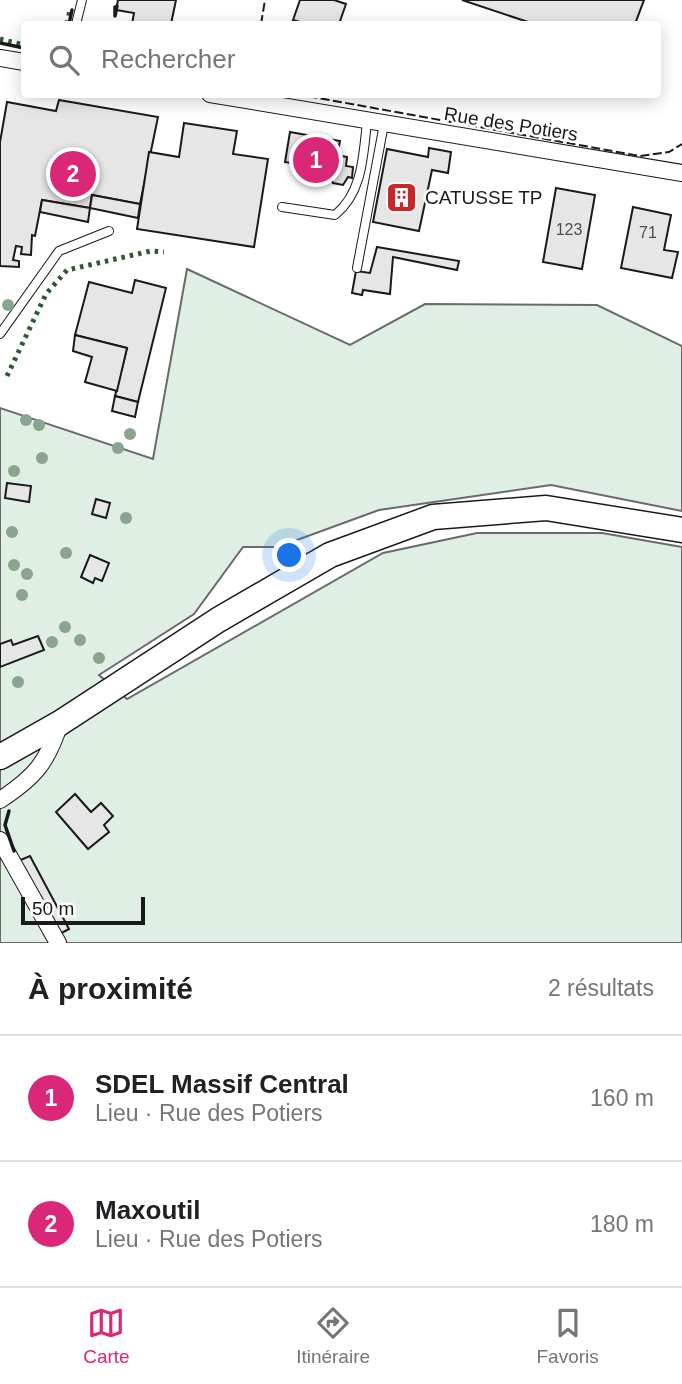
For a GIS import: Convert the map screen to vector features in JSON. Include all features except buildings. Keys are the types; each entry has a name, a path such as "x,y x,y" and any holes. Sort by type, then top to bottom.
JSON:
{"main road":[{"path":"0,757 60,723 218,620 330,555 433,517 546,508 682,530"}],"street":[{"path":"0,58 21,62"},
{"name":"Rue des Potiers","path":"232,98 682,173"},
{"path":"0,800 20,787 49,756 60,723"},
{"path":"0,840 58,943"}],"lane":[{"path":"77,21 82,0"},
{"path":"282,207 335,215 349,203 362,169 367,122"},
{"path":"357,268 384,124"},
{"path":"0,334 59,251 109,231"}],"green space":[{"path":"187,269 350,345 425,304 597,305 682,346 682,511 551,485 379,510 278,547 243,547 194,614 99,675 127,699 383,553 477,533 602,533 682,547 682,943 0,943 0,408 153,459"}],"hedge":[{"path":"68,21 70,10"},
{"path":"0,39 21,44"},
{"path":"7,376 46,294 67,270 151,251 164,252"}],"fence":[{"path":"262,21 265,0"},
{"path":"318,98 640,156 669,152 682,144"}],"wall":[{"path":"115,7 115,16 117,6"},
{"path":"70,21 72,10"},
{"path":"0,43 21,47"},
{"path":"9,811 5,825 14,851"}],"place":[{"name":"SDEL Massif Central","path":"316,160"},
{"name":"Maxoutil","path":"73,174"},
{"name":"CATUSSE TP","path":"402,197"}]}
